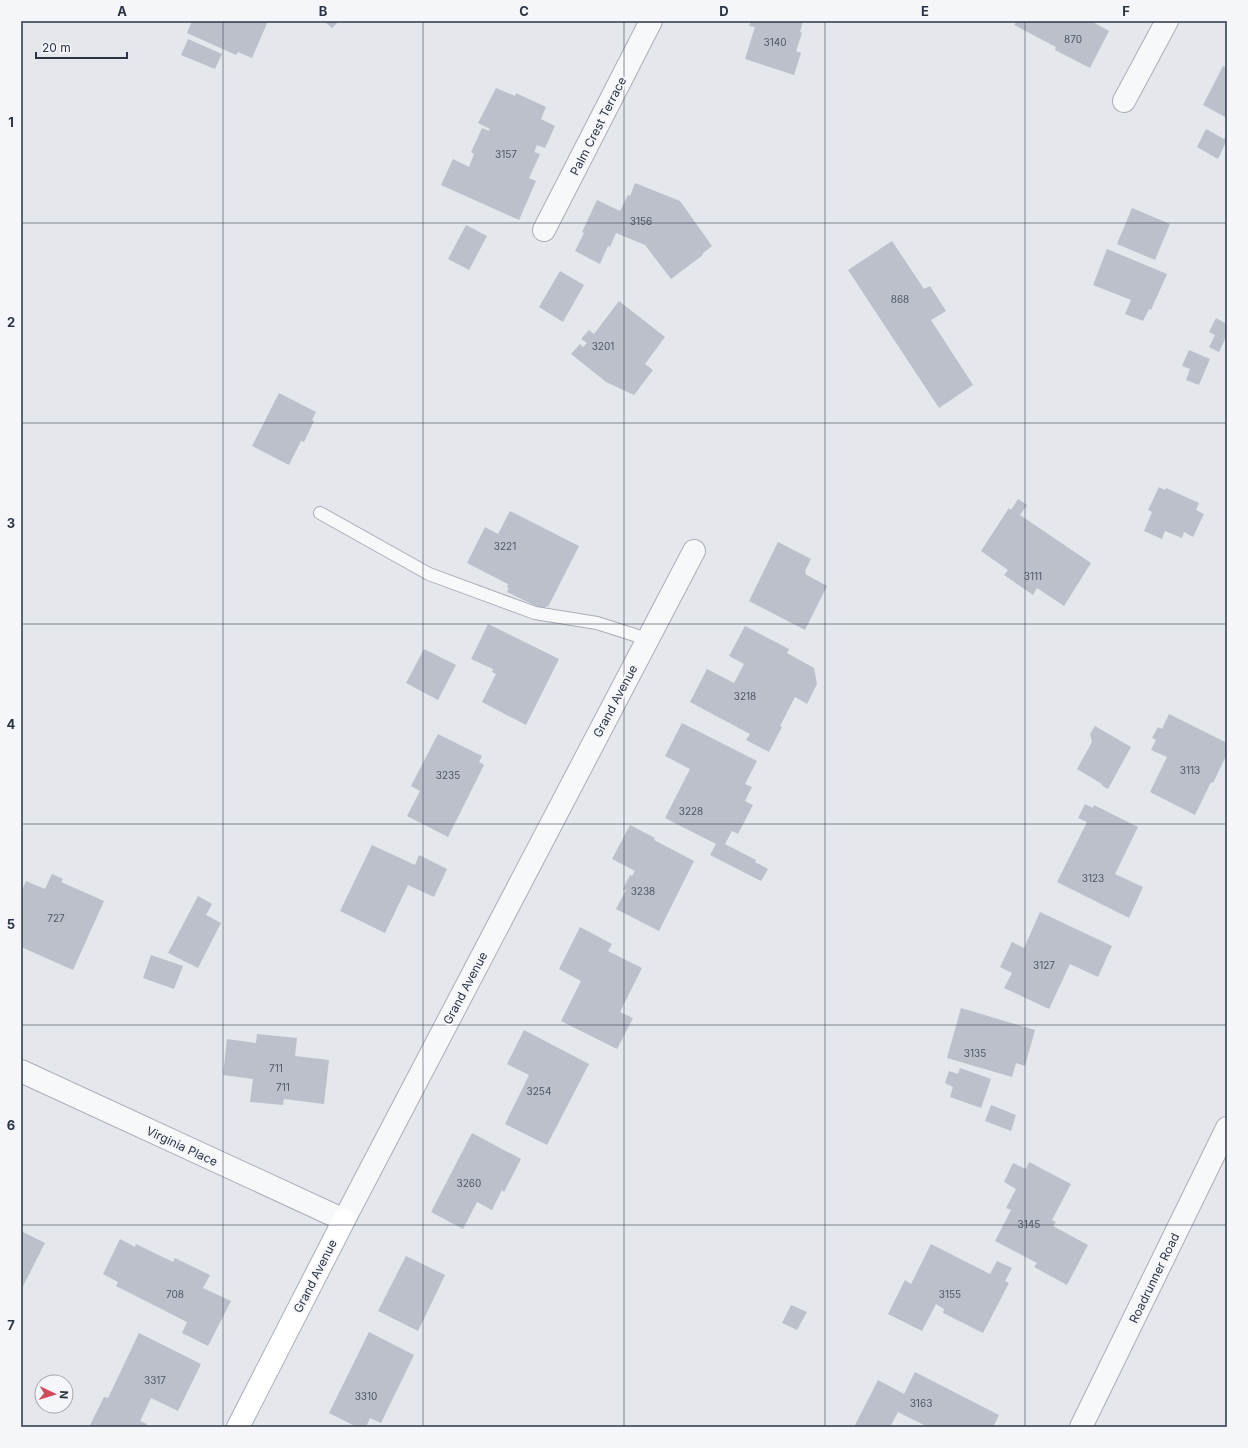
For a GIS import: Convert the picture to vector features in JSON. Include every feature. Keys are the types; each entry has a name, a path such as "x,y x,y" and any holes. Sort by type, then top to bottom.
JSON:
{"street":[{"name":"Palm Crest Terrace","path":"544,230 651,21"},
{"path":"1124,101 1168,21"},
{"name":"Grand Avenue","path":"238,1427 344,1220 694,551"},
{"name":"Virginia Place","path":"21,1071 344,1220"},
{"name":"Roadrunner Road","path":"1081,1427 1227,1128"}],"lane":[{"path":"320,513 429,574 535,613 597,623 647,639"}],"building":[{"path":"192,21 268,21 252,58 238,52 236,55 187,33"},
{"path":"324,21 339,21 332,28"},
{"path":"751,21 803,21 800,32 802,33 796,51 801,53 794,75 745,59 755,27 749,26"},
{"path":"1017,21 1091,21 1109,31 1090,68 1055,50 1056,47 1014,25"},
{"path":"188,39 222,54 215,69 181,55"},
{"path":"1223,66 1227,68 1227,118 1203,105"},
{"path":"496,88 515,96 516,93 546,107 541,119 555,126 545,148 537,145 534,152 540,154 529,178 536,181 519,220 441,185 453,159 469,167 474,154 471,152 482,128 489,131 490,129 478,123"},
{"path":"1206,129 1224,139 1227,134 1227,143 1226,142 1218,159 1197,147"},
{"path":"635,183 680,201 712,246 702,254 703,255 671,279 645,245 616,233 600,264 575,251 597,200 620,211 628,195 630,196"},
{"path":"1132,208 1170,224 1155,260 1117,244"},
{"path":"466,225 487,236 469,270 448,259"},
{"path":"892,241 924,289 930,286 946,311 931,320 973,385 939,408 848,270"},
{"path":"1107,249 1167,274 1151,310 1149,309 1143,321 1125,314 1131,300 1093,285"},
{"path":"560,271 584,285 563,322 539,307"},
{"path":"619,301 665,337 645,364 653,370 634,395 606,382 571,354 580,344 583,347 587,343 581,339 589,330 594,334"},
{"path":"1216,318 1227,324 1227,335 1219,352 1209,347 1215,335 1209,332"},
{"path":"1189,350 1210,359 1199,385 1186,380 1190,369 1182,366"},
{"path":"279,393 316,412 312,420 314,421 304,442 301,441 289,465 252,446"},
{"path":"1159,487 1165,490 1166,488 1199,503 1196,510 1204,514 1193,537 1184,532 1182,538 1165,531 1162,539 1144,531 1152,512 1148,510"},
{"path":"1018,499 1027,505 1020,515 1091,563 1064,606 1037,588 1033,595 1004,575 1008,570 981,551 1009,508 1011,510"},
{"path":"510,511 579,546 548,607 546,606 544,610 507,592 509,588 507,587 508,584 467,563 485,527 498,534"},
{"path":"778,542 811,559 805,574 827,586 805,630 749,601"},
{"path":"488,624 559,659 526,725 482,702 496,674 492,672 493,669 471,659"},
{"path":"745,626 789,649 787,653 814,668 817,684 807,704 795,697 769,752 746,740 750,734 690,702 707,669 734,683 744,664 729,656"},
{"path":"424,649 456,665 438,700 406,683"},
{"path":"1169,714 1227,743 1227,754 1195,815 1150,792 1167,757 1151,750 1156,740 1152,738 1158,727 1162,729"},
{"path":"682,723 757,761 745,784 752,787 745,801 753,805 738,834 732,831 725,844 756,860 755,862 768,869 761,881 710,855 716,844 665,818 690,769 665,756"},
{"path":"1095,726 1131,747 1108,789 1077,769 1092,742 1090,734"},
{"path":"438,734 482,756 479,762 484,765 448,837 407,816 420,791 411,786"},
{"path":"1085,804 1093,808 1094,805 1138,827 1115,874 1143,887 1129,918 1057,882 1087,822 1078,818"},
{"path":"630,825 655,838 654,840 694,861 659,931 616,909 626,890 623,889 630,875 632,876 635,871 612,859"},
{"path":"372,845 415,865 419,855 447,869 434,897 408,885 385,933 340,911"},
{"path":"52,874 63,879 61,882 104,901 73,970 21,947 21,892 26,881 45,889"},
{"path":"198,896 212,904 206,915 221,923 198,968 168,953"},
{"path":"1040,912 1112,946 1098,977 1070,964 1049,1009 1004,988 1012,973 1000,967 1012,942 1024,948"},
{"path":"580,927 612,944 608,951 642,968 620,1012 633,1018 617,1049 561,1021 581,981 559,969"},
{"path":"151,955 183,966 174,989 143,978"},
{"path":"961,1008 1035,1030 1025,1066 1016,1063 1012,1077 947,1058"},
{"path":"524,1030 589,1064 547,1145 505,1124 529,1075 507,1064"},
{"path":"257,1034 297,1038 295,1056 329,1060 324,1104 284,1099 283,1105 250,1102 253,1079 223,1075 227,1039 256,1043"},
{"path":"960,1068 991,1079 981,1108 950,1097 953,1087 945,1083 949,1071 958,1074"},
{"path":"991,1105 1016,1115 1011,1131 985,1121"},
{"path":"472,1133 521,1159 504,1192 502,1190 492,1210 477,1202 463,1229 431,1212"},
{"path":"1029,1162 1071,1184 1052,1220 1056,1222 1053,1226 1088,1245 1067,1285 1034,1267 1037,1263 995,1241 1011,1210 1006,1208 1016,1189 1004,1182 1013,1163 1026,1169"},
{"path":"21,1231 45,1243 21,1290"},
{"path":"120,1239 135,1247 136,1244 173,1262 175,1258 210,1275 203,1288 231,1301 208,1346 182,1333 187,1322 116,1286 118,1282 103,1274"},
{"path":"931,1244 990,1274 997,1261 1012,1268 1005,1281 1009,1283 983,1333 943,1313 944,1309 936,1304 922,1331 888,1314 905,1280 911,1284"},
{"path":"406,1256 445,1275 418,1331 378,1311"},
{"path":"791,1305 807,1312 797,1330 782,1323"},
{"path":"369,1332 414,1355 381,1423 370,1418 366,1427 357,1427 329,1413"},
{"path":"139,1333 201,1364 178,1411 151,1398 140,1421 147,1424 145,1427 89,1427 104,1397 108,1398"},
{"path":"915,1372 999,1415 993,1427 928,1427 898,1412 890,1427 854,1427 878,1380 904,1394"}]}
